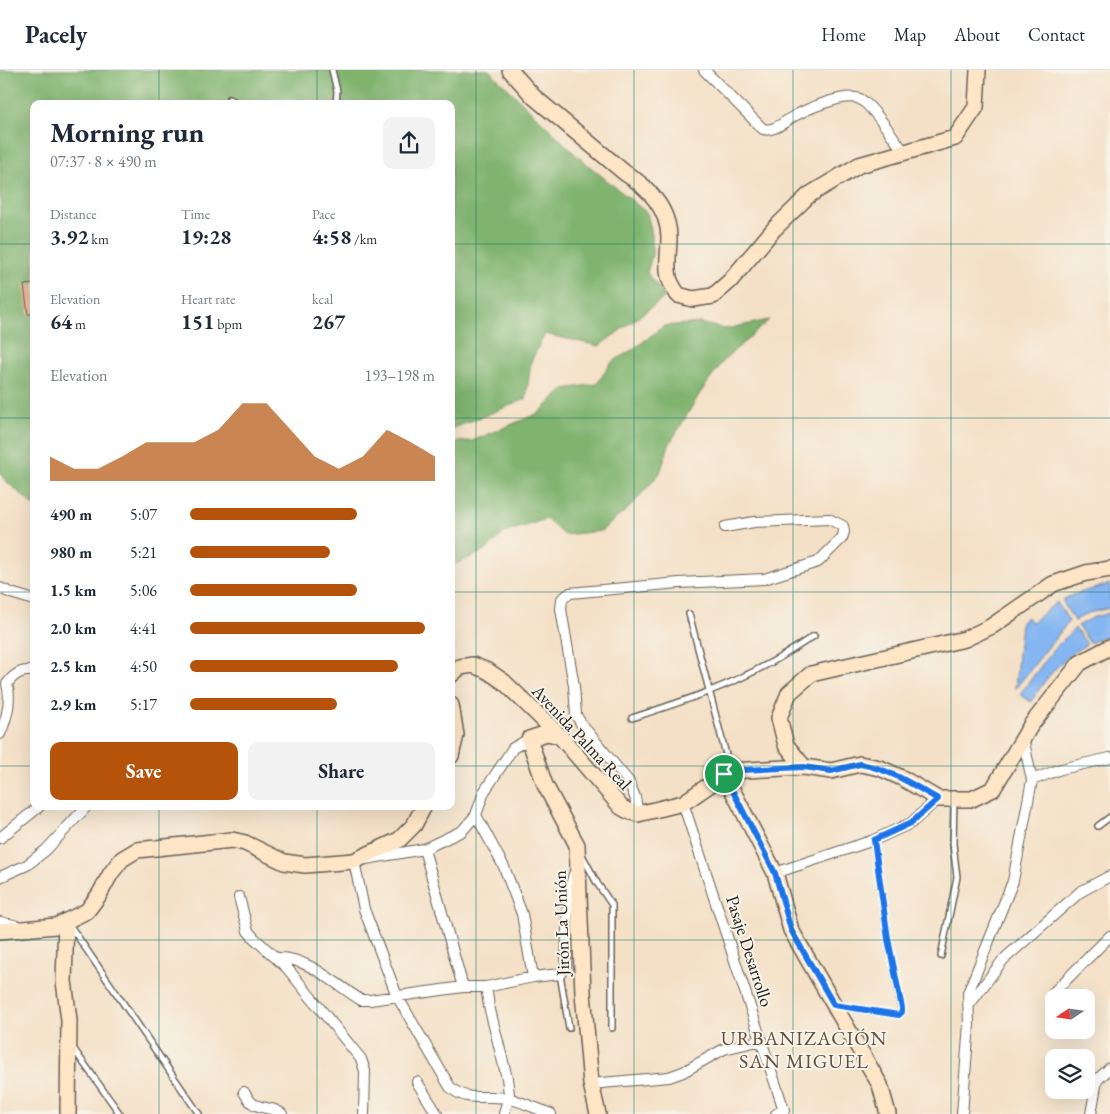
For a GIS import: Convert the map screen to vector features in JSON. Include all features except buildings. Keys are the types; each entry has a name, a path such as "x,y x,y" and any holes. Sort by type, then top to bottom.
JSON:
{"main road":[{"path":"510,70 534,97 625,173 640,182 659,204 666,220 669,236 669,279 678,295 693,299 713,296 730,281 774,229 809,195 859,165 956,138 976,107 978,70"},
{"path":"804,767 786,745 779,718 789,693 811,674 965,639 992,626 1053,584 1086,573 1110,569"},
{"path":"888,1114 880,1085 791,930 775,873 727,772 804,767 831,771 860,764 880,768 946,799 972,799 993,789 1030,725 1080,663 1110,648"},
{"name":"Avenida Palma Real","path":"455,671 460,667 473,665 488,671 504,682 560,736 621,807 628,811 638,814 684,803 727,772"},
{"path":"528,739 547,733 560,736"},
{"name":"Jirón La Unión","path":"528,739 546,785 577,845 583,992 591,1084 596,1114"},
{"path":"0,930 56,926 87,911 99,896 111,873 122,859 137,850 232,840 245,843 284,862 306,866 354,861 399,840 414,825 422,810"},
{"path":"66,920 64,981 70,1043 67,1085 68,1114"}],"street":[{"path":"704,70 764,130 773,129 798,113 833,101 848,98 859,99 870,108 904,152"},
{"path":"638,814 635,797 629,782 576,715 574,686 561,609 562,599 570,593 679,583 764,578 818,562 842,538 844,532 843,526 828,519 754,522 725,527"},
{"path":"0,588 30,599"},
{"path":"0,734 5,723 9,701 9,692 3,681 13,675 30,671"},
{"path":"962,1114 969,1024 968,993 1013,881 1032,780 1023,738"},
{"path":"528,739 513,748 484,792 476,814 462,831 424,849 354,861 364,909 397,996 450,1087 456,1093 463,1096 508,1098 550,1114"},
{"path":"1032,780 1061,769 1110,758"},
{"path":"775,873 874,840 911,823 946,799"},
{"name":"Pasaje Desarrollo","path":"684,803 762,1040 782,1113"},
{"path":"0,838 35,810"},
{"path":"0,878 27,865 46,850 83,810"},
{"path":"476,814 504,866 522,914 532,977"},
{"path":"424,849 463,986"},
{"path":"278,958 286,958 307,965 361,1000 463,986 486,987 532,977 560,974 566,965 568,896 577,863"},
{"path":"969,1005 1003,960 1080,892 1110,876"},
{"path":"239,897 248,931 278,958 361,1059 365,1071 364,1114"},
{"path":"0,922 28,928"},
{"path":"1057,989 1110,936"},
{"path":"486,987 489,1006 508,1078 509,1094 504,1114"},
{"path":"591,1084 668,1077 683,1072 724,1049 762,1040"},
{"path":"1090,1114 1097,1080 1110,1068"},
{"path":"417,1082 436,1114"},
{"path":"244,1092 250,1102 277,1110 282,1114"}],"lane":[{"path":"332,70 336,100"},
{"path":"689,614 727,772"},
{"path":"632,718 676,704 767,665 814,636"},
{"path":"941,956 957,876 946,799"},
{"path":"1098,826 1110,816"},
{"path":"834,1005 899,1015 902,1012 888,939 874,840"},
{"path":"577,845 612,906 612,1028"},
{"path":"66,920 199,1114"},
{"path":"560,974 569,1028"},
{"path":"70,1043 120,1114"}],"green space":[{"path":"0,70 489,70 577,156 647,213 652,235 652,255 647,273 665,297 599,346 545,334 531,361 526,399 455,427 455,100 30,100 30,502 0,473"},
{"path":"769,320 725,359 700,393 669,445 660,473 629,508 601,531 564,535 546,519 504,533 486,550 455,564 455,442 472,441 539,413 564,389 597,384 611,363 664,326 700,323 725,329"}],"water":[{"path":"1110,584 1110,608 1088,613 1074,621 1062,600 1075,594"},
{"path":"1057,602 1069,621 1015,689 1021,622 1027,617 1031,623"},
{"path":"1110,613 1110,634 1090,643 1078,626 1094,617"},
{"path":"1075,628 1087,644 1069,656 1055,669 1031,702 1020,694 1053,650"}],"district":[{"name":"URBANIZACIÓN SAN MIGUEL","path":"804,1050"}],"route":[{"path":"860,764 880,768 902,778 938,799 911,823 874,840 888,939 902,1008 902,1012 899,1015 834,1005 791,930 775,873 724,774 730,771 804,767 831,771 860,764"}]}
